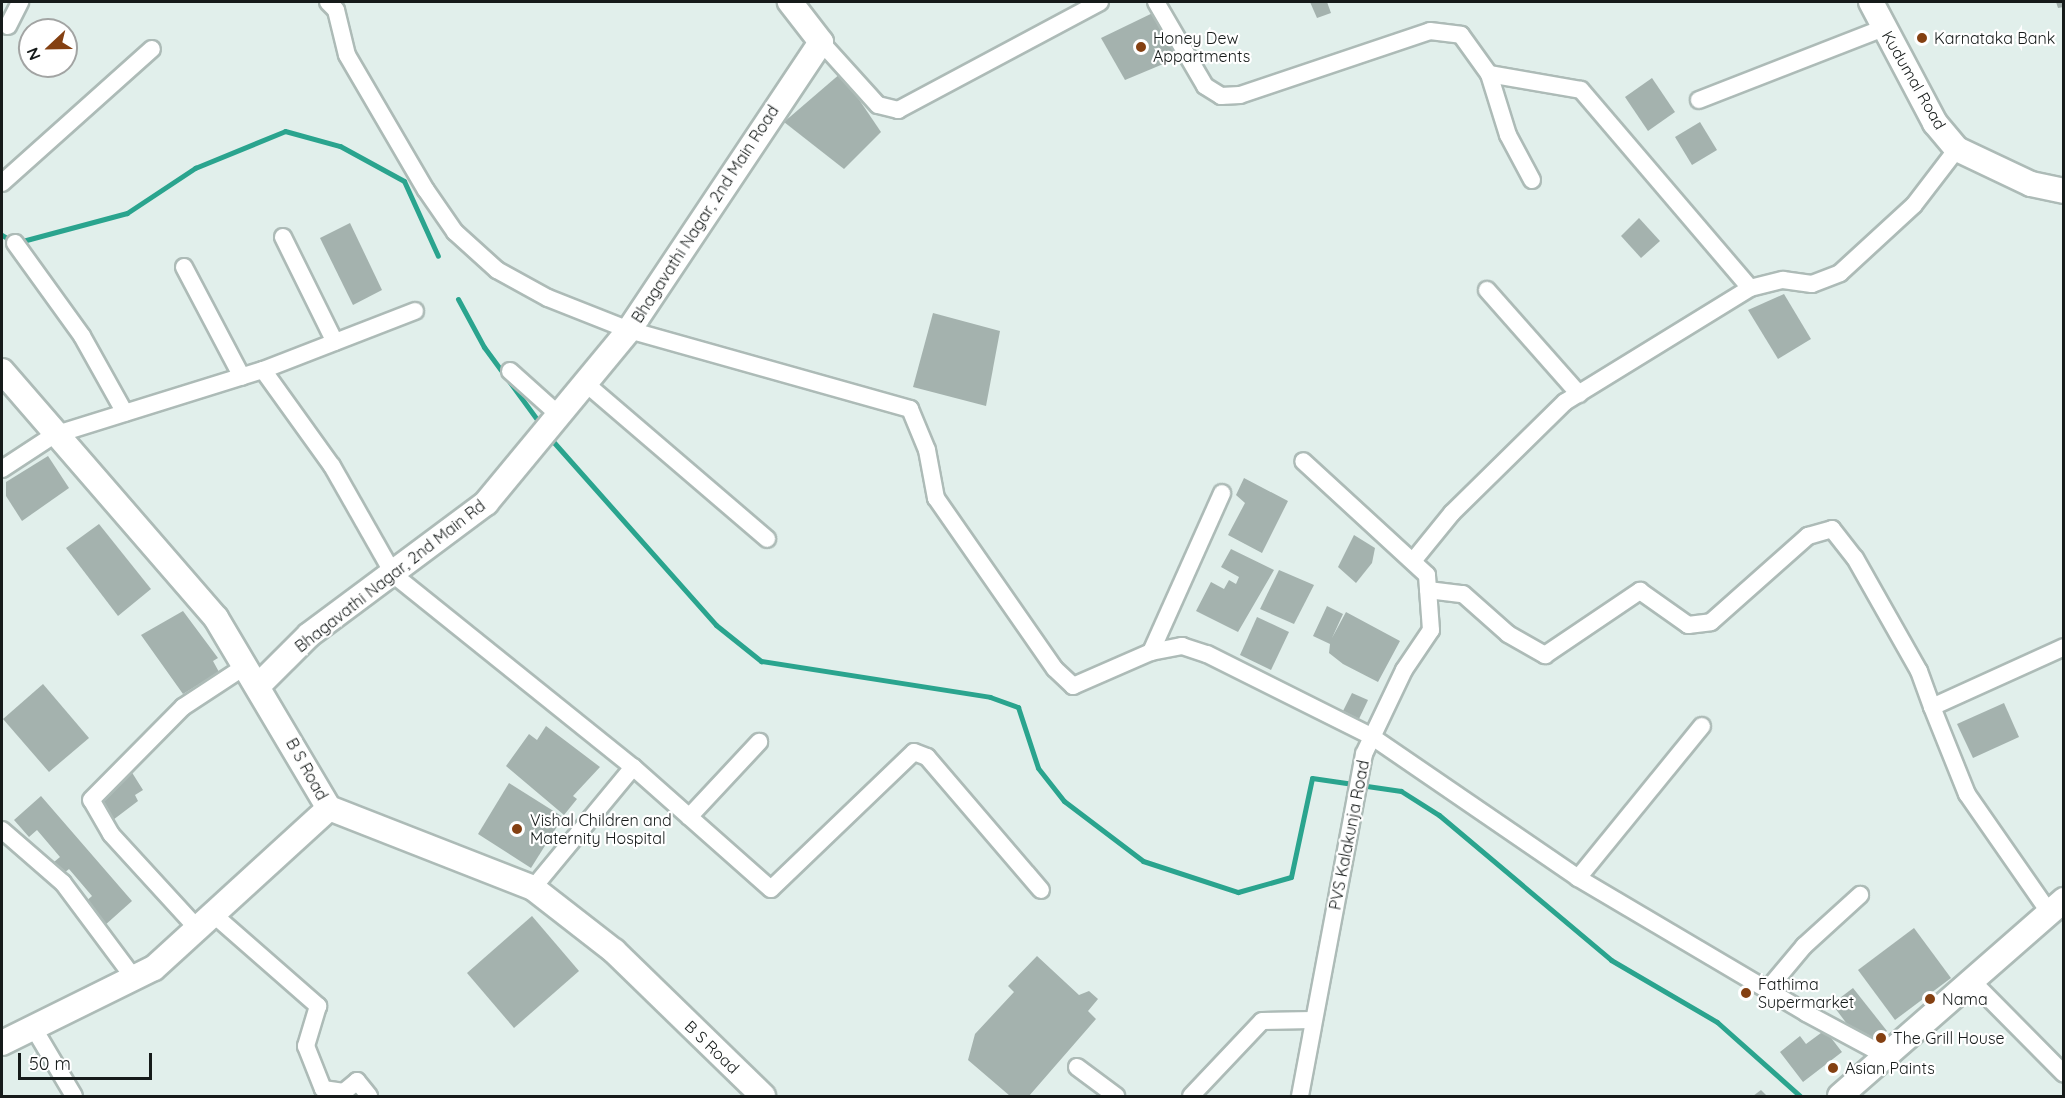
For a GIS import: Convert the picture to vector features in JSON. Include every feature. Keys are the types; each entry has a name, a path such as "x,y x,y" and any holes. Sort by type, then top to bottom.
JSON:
{"street":[{"path":"8,26 20,2"},
{"path":"328,2 336,10 347,55 426,190 463,241 497,270 548,298 629,330 910,409 927,450 936,498 1055,669 1073,686 1151,652 1182,646 1207,654 1371,736 1578,878 1873,1049 1902,1047"},
{"path":"790,2 821,42 878,105 898,110 1100,2"},
{"path":"1156,2 1205,86 1221,96 1240,95 1431,31 1461,35 1489,74 1508,135 1532,180"},
{"name":"Kudumal Road","path":"1870,2 1935,123 1956,149 2031,184 2064,191"},
{"path":"1698,100 1884,28"},
{"name":"Bhagavathi Nagar, 2nd Main Road","path":"584,382 629,330 821,42"},
{"path":"2,183 152,49"},
{"path":"1489,74 1581,90 1750,288"},
{"path":"1413,561 1538,426 1579,394 1750,288 1783,280 1812,284 1840,273 1914,205 1956,149"},
{"path":"283,237 335,342"},
{"path":"15,243 82,336 125,413"},
{"path":"184,267 242,377"},
{"path":"1486,291 1579,394"},
{"path":"2,469 54,435 263,370 415,311"},
{"path":"263,370 332,466 394,575 633,767 771,889 914,752 927,757 1041,890"},
{"name":"B S Road","path":"2,371 54,435 216,618 253,675 329,808 533,888 614,951 763,1096"},
{"path":"510,371 555,417"},
{"path":"584,382 767,539"},
{"name":"Bhagavathi Nagar, 2nd Main Rd","path":"253,675 394,575 486,503 584,382"},
{"name":"PVS Kalakunja Road","path":"1299,1096 1364,754 1371,736 1431,630 1427,575 1303,461"},
{"path":"1151,652 1222,493"},
{"path":"1428,590 1463,594 1508,634 1545,655 1640,591 1688,625 1711,622 1808,536 1832,529 1856,558 1919,671 1967,794 2056,906 1902,1047 1843,1096"},
{"path":"1932,707 2064,647"},
{"path":"253,675 183,707 91,800 111,834 205,921 318,1006 306,1046 323,1089 344,1092 357,1081 369,1096"},
{"path":"1578,878 1702,726"},
{"path":"689,817 759,742"},
{"path":"533,888 633,767"},
{"path":"2,1043 154,968 329,808"},
{"path":"2,830 63,883 133,977"},
{"path":"1768,989 1804,946 1860,895"},
{"path":"1973,982 2064,1074"},
{"path":"1191,1096 1262,1021 1312,1020"},
{"path":"33,1026 75,1096"},
{"path":"1077,1067 1116,1096"}],"building":[{"path":"1310,2 1327,2 1331,13 1317,18"},
{"path":"2056,2 2064,2 2064,7 2058,8"},
{"name":"Honey Dew Appartments","path":"1161,9 1180,57 1125,80 1101,38"},
{"path":"841,73 881,132 844,169 784,122"},
{"path":"1652,78 1675,112 1648,131 1625,97"},
{"path":"1700,122 1717,150 1692,165 1675,137"},
{"path":"1639,218 1660,241 1641,258 1621,236"},
{"path":"350,223 382,290 353,305 320,238"},
{"path":"1784,294 1811,339 1778,359 1748,310"},
{"path":"933,313 1000,331 986,406 913,387"},
{"path":"48,456 69,488 22,521 6,496 6,482"},
{"path":"1244,478 1288,501 1262,553 1228,535 1245,503 1236,495"},
{"path":"99,524 151,589 118,616 66,548"},
{"path":"1354,535 1375,548 1372,563 1356,583 1338,567"},
{"path":"1231,549 1274,570 1238,632 1196,611 1211,582 1224,589 1229,580 1236,584 1239,577 1221,567"},
{"path":"1279,570 1314,585 1294,624 1260,609"},
{"path":"1327,606 1343,614 1332,638 1346,612 1400,641 1378,682 1343,664 1329,653 1330,644 1313,636"},
{"path":"183,611 218,658 213,661 219,672 183,694 141,635"},
{"path":"1257,617 1289,632 1271,670 1240,655"},
{"path":"43,684 89,738 49,772 3,719"},
{"path":"1352,693 1368,700 1358,721 1342,713"},
{"path":"2004,703 2019,737 1973,758 1957,724"},
{"path":"546,726 600,767 573,796 577,799 564,815 506,766 529,734 537,740"},
{"path":"131,771 143,790 135,795 138,801 109,823 94,803"},
{"path":"509,783 563,817 531,868 478,834"},
{"path":"41,796 132,901 104,926 84,903 92,896 69,869 64,873 54,862 60,857 37,830 29,837 14,820"},
{"path":"532,916 579,971 514,1028 467,973"},
{"path":"1914,928 1951,978 1895,1020 1858,970"},
{"path":"1037,956 1079,995 1089,991 1098,999 1088,1011 1096,1019 1029,1096 1010,1096 968,1060 975,1034 1014,992 1008,986"},
{"path":"1853,988 1887,1031 1876,1039 1847,1024 1832,1004"},
{"path":"1825,1030 1842,1052 1803,1082 1780,1052 1800,1036 1806,1044"},
{"path":"1761,1090 1767,1096 1753,1096"}],"waterway":[{"path":"2,235 15,243 127,213 195,168 285,131 340,146 404,181 438,256"},
{"path":"458,299 484,347 541,425"},
{"path":"550,438 716,625 761,661 990,697 1018,707 1038,768 1064,801 1143,861 1238,892 1291,877 1312,778 1401,791 1439,815 1611,960 1717,1022 1800,1096"}],"place":[{"name":"Karnataka Bank","path":"1922,38"},
{"name":"Honey Dew Appartments","path":"1141,47"},
{"name":"Vishal Children and Maternity Hospital","path":"517,829"},
{"name":"Fathima Supermarket","path":"1746,993"},
{"name":"Nama","path":"1930,999"},
{"name":"The Grill House","path":"1881,1038"},
{"name":"Asian Paints","path":"1833,1068"}]}
